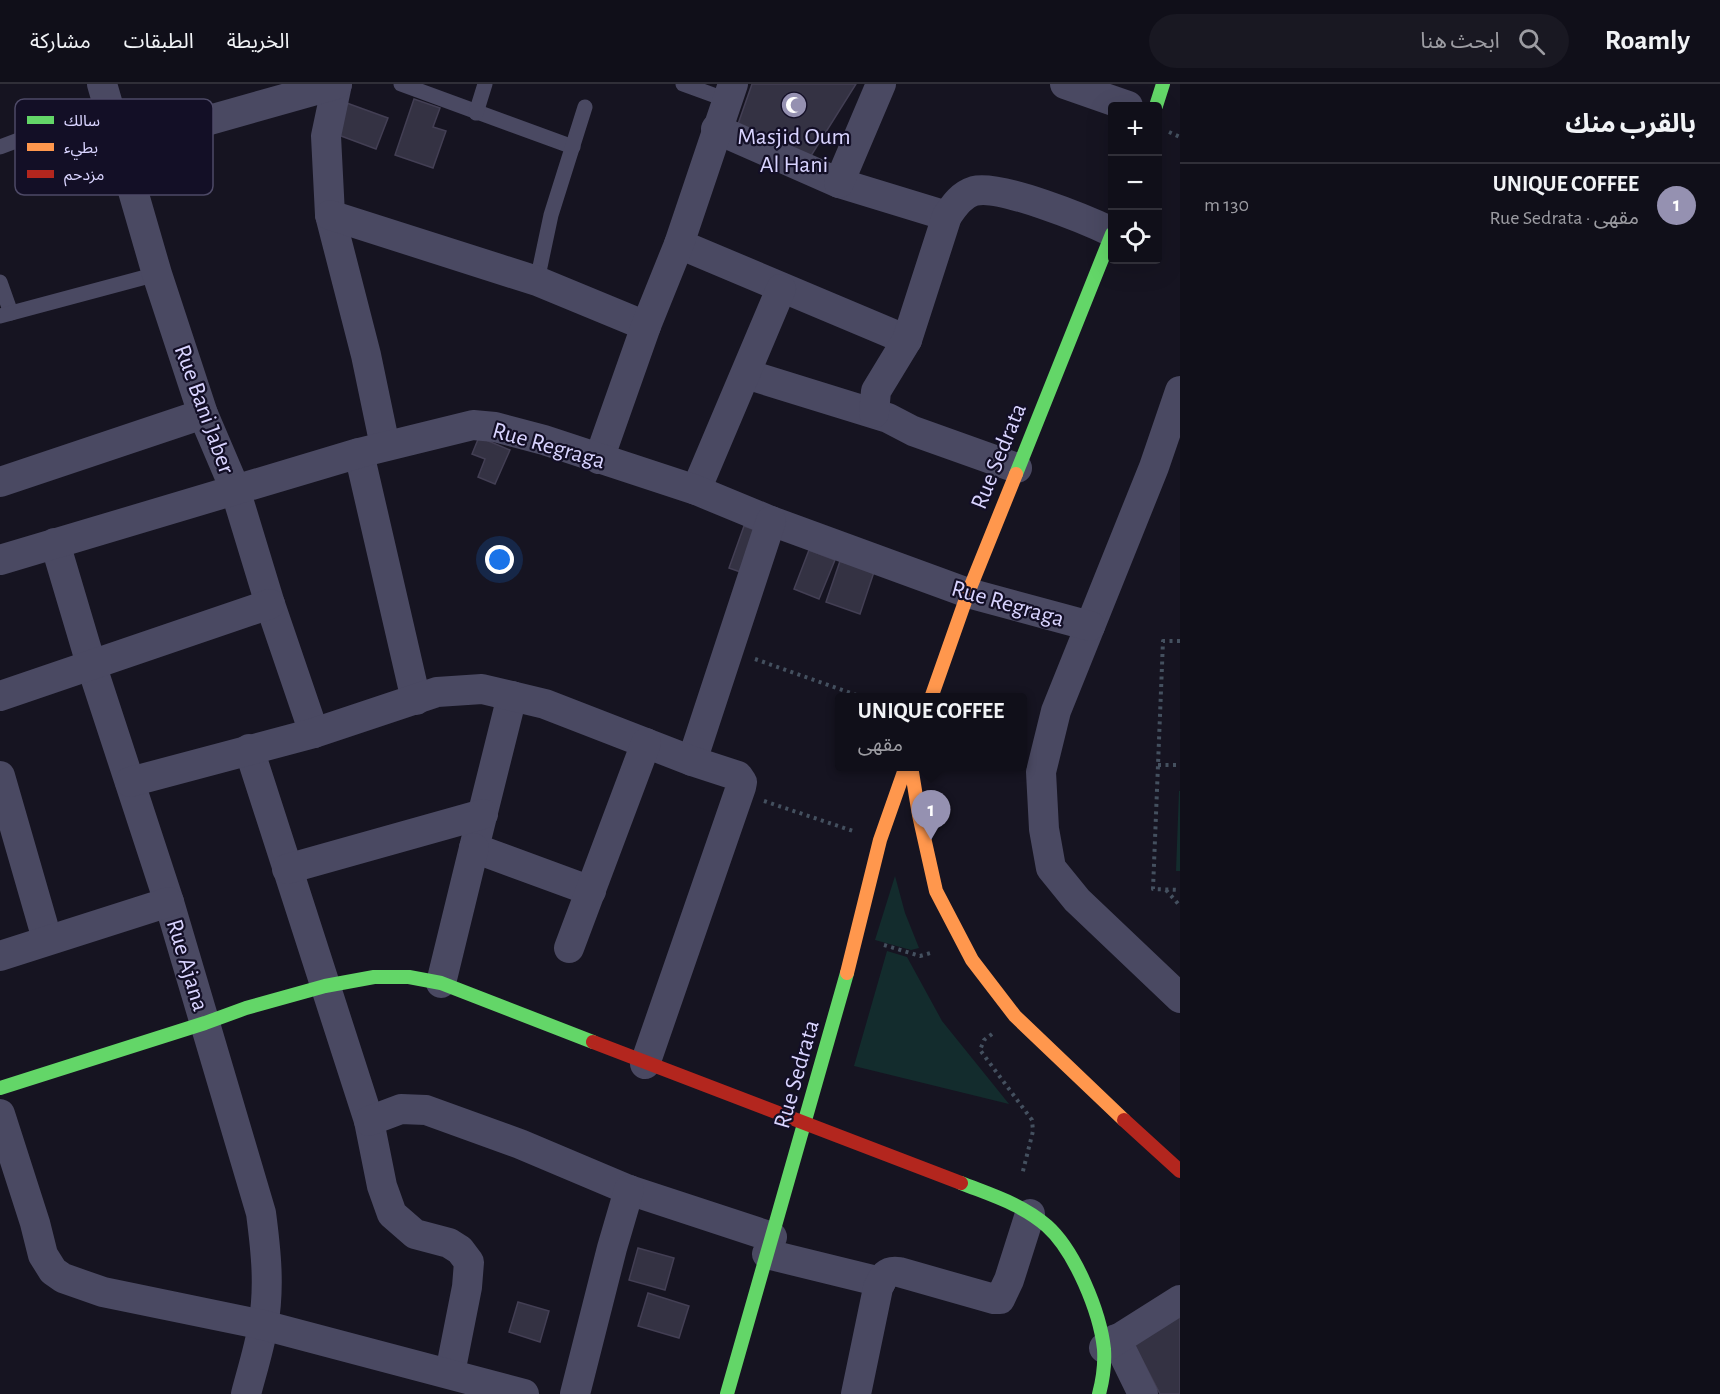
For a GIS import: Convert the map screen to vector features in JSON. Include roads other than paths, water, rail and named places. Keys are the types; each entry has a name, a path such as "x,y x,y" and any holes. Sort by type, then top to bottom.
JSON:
{"street":[{"path":"213,120 337,84 326,136 330,215 366,355 372,450 416,700"},
{"path":"839,183 881,84"},
{"path":"1065,84 1117,102"},
{"path":"1157,102 1163,84"},
{"path":"599,459 646,326 679,244 730,92"},
{"path":"716,129 839,183 947,216"},
{"path":"873,413 876,391 907,340 947,216 957,201 974,191 988,190 1043,204 1085,219 1108,230"},
{"name":"Rue Bani Jaber","path":"135,195 157,274 203,414 235,489 270,604 314,733"},
{"path":"330,215 537,281 646,326"},
{"path":"679,244 907,340"},
{"name":"Rue Sedrata","path":"933,693 968,593 1108,245"},
{"path":"696,490 782,289"},
{"path":"746,374 888,418 913,431 1017,468"},
{"path":"1180,391 1154,467 1056,711 1041,772 1044,830 1051,868 1077,900 1180,998"},
{"path":"0,482 203,414"},
{"name":"Rue Regraga","path":"0,560 235,489 372,450 473,425 495,427 544,440 696,490 771,521 968,593 1090,626"},
{"path":"692,761 771,521"},
{"name":"Rue Ajana","path":"55,543 91,664 169,902 261,1213 267,1258 263,1325 246,1394"},
{"path":"0,696 270,604"},
{"path":"130,782 314,733 437,692 482,689 545,704 692,761 738,776 742,782 740,793 645,1064"},
{"path":"441,983 512,696"},
{"path":"570,948 646,743"},
{"path":"249,749 369,1121 382,1186 392,1214 415,1234 449,1243 460,1250 469,1262 467,1287 450,1373"},
{"name":"Rue Sedrata","path":"727,1394 838,1010 880,840 904,771"},
{"path":"912,771 936,891 972,960 1015,1016 1146,1142 1180,1171"},
{"path":"0,776 47,939"},
{"path":"287,868 483,814"},
{"path":"474,849 591,891"},
{"path":"0,956 47,939 169,902"},
{"path":"0,1088 246,1008 325,986 374,977 409,977 441,983 1022,1209 1048,1228 1065,1250 1083,1281 1110,1343 1143,1394"},
{"path":"369,1121 401,1109 426,1110 520,1144 629,1190 770,1245 881,1282"},
{"path":"0,1114 43,1255 53,1271 63,1278 103,1292 263,1325 524,1394"},
{"path":"574,1394 629,1190"},
{"path":"856,1394 881,1282 886,1273 899,1272 1000,1299 1009,1280 1022,1209"},
{"path":"1099,1394 1110,1343 1180,1300"}],"lane":[{"path":"401,84 573,147"},
{"path":"476,113 485,84"},
{"path":"683,84 730,92"},
{"path":"537,281 551,215 585,107"},
{"path":"0,147 15,140"},
{"path":"0,282 6,314 157,274"}],"place":[{"name":"Masjid Oum Al Hani","path":"794,105"},
{"name":"UNIQUE COFFEE","path":"931,840"}]}
